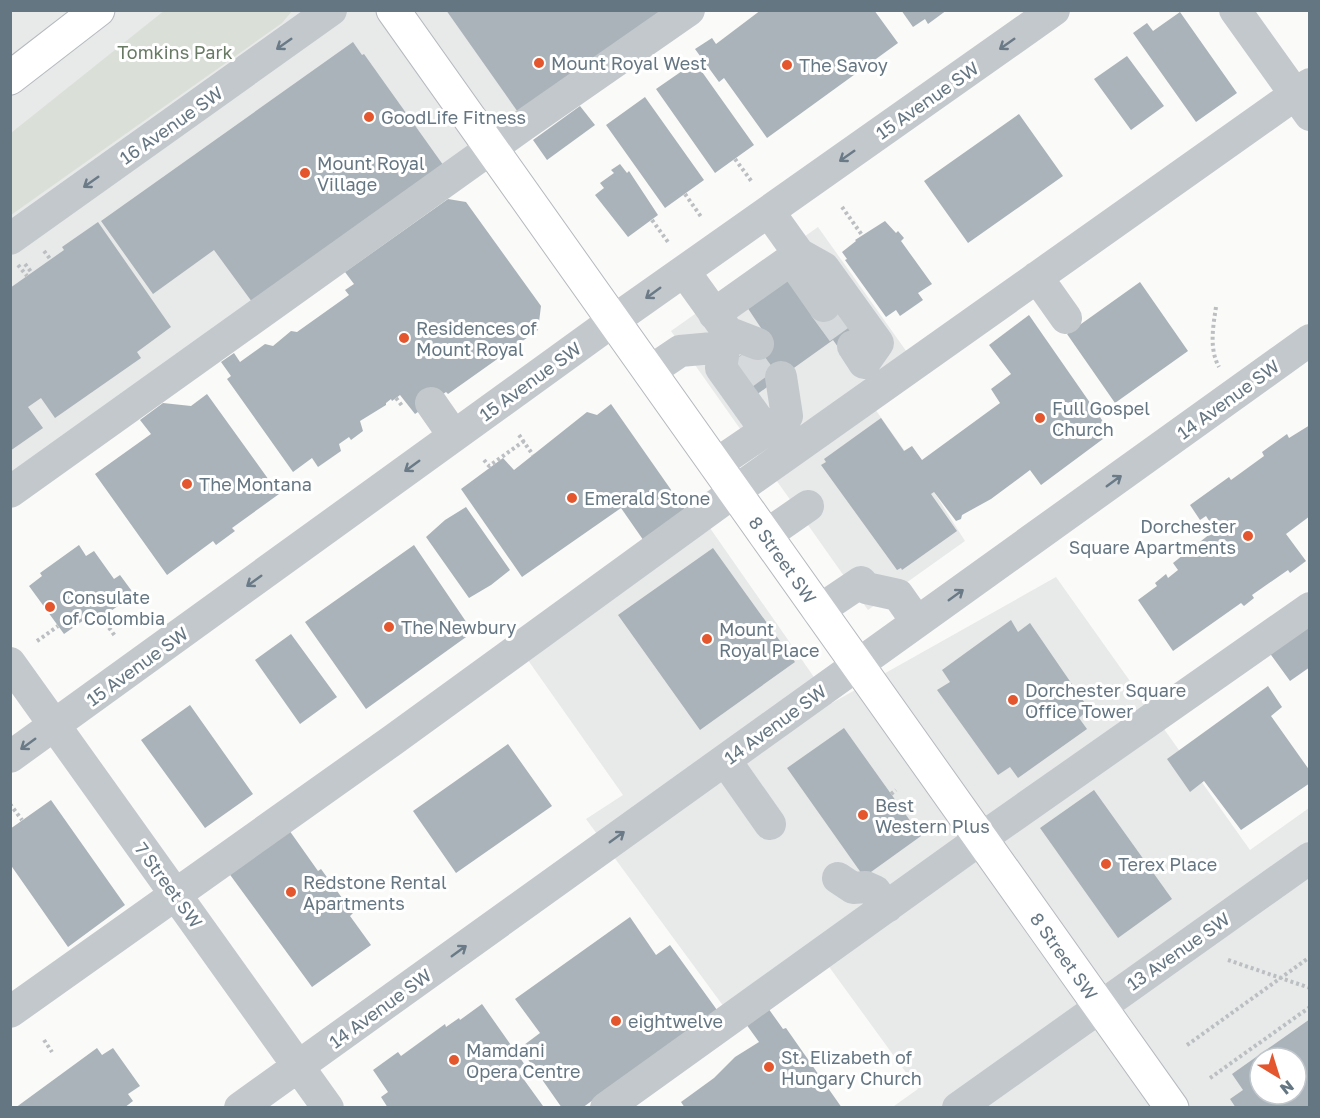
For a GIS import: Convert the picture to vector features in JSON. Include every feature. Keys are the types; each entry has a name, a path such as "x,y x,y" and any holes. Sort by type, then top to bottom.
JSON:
{"main road":[{"path":"10,78 98,10"},
{"name":"8 Street SW","path":"393,10 1172,1107"}],"street":[{"name":"16 Avenue SW","path":"16,253 332,10"},
{"path":"10,492 689,10"},
{"name":"15 Avenue SW","path":"10,757 613,321 1054,10"},
{"path":"10,1012 1037,277 1305,98 1235,10"},
{"path":"769,212 824,306"},
{"path":"777,424 721,368 733,338 795,257"},
{"path":"795,257 824,268 878,343 858,354"},
{"path":"684,272 733,338"},
{"path":"1037,277 1066,318"},
{"path":"649,372 680,351 733,338"},
{"name":"14 Avenue SW","path":"240,1107 299,1067 1310,340"},
{"path":"774,382 777,424"},
{"path":"431,403 454,436"},
{"path":"715,465 777,424"},
{"path":"765,536 808,506"},
{"path":"818,611 861,582 866,588 898,595 918,622"},
{"path":"606,1107 982,838 1310,608"},
{"name":"7 Street SW","path":"10,663 328,1107"},
{"path":"724,760 770,824"},
{"name":"13 Avenue SW","path":"958,1107 1310,858"},
{"path":"838,878 853,888 866,887 875,891 887,907"}],"path":[{"path":"735,159 752,182"},
{"path":"685,194 702,218"},
{"path":"842,207 862,234"},
{"path":"652,220 668,242"},
{"path":"16,253 32,273"},
{"path":"16,253 27,276"},
{"path":"1216,307 1212,329 1214,358 1219,367"},
{"path":"519,435 533,455"},
{"path":"484,460 489,465 524,441"},
{"path":"102,618 115,636"},
{"path":"37,641 58,626"},
{"path":"891,794 896,790"},
{"path":"10,804 22,820"},
{"path":"1186,1045 1310,957"},
{"path":"1228,960 1310,988"},
{"path":"1210,1078 1310,1007"},
{"path":"44,1040 52,1052"}],"shaded area":[{"path":"11,11 684,11 11,491"},
{"path":"818,227 909,355 865,395 934,492 965,541 868,610 671,331"},
{"path":"703,518 832,703 1056,577 1250,850 1309,808 1309,1107 895,1107 918,1089 819,953 724,1007 586,819 623,795 518,646"}],"green space":[{"name":"Tomkins Park","path":"165,10 292,11 282,23 11,215 11,133"}],"building":[{"name":"Mount Royal West","path":"446,10 668,10 520,115"},
{"name":"The Savoy","path":"761,10 874,10 898,43 767,138 724,78 719,82 695,49 712,38 716,44"},
{"path":"901,10 947,10 928,24 925,19 913,27"},
{"path":"1180,12 1237,93 1196,122 1133,33 1147,23 1153,31"},
{"name":"Mount Royal Village","path":"353,42 446,169 255,306 214,250 153,294 101,221"},
{"path":"1127,56 1164,106 1131,130 1094,79"},
{"path":"695,62 754,145 715,173 656,89"},
{"path":"645,97 704,180 665,208 606,125"},
{"path":"580,106 595,125 547,160 533,140"},
{"path":"1019,114 1063,176 968,243 924,181"},
{"path":"620,164 627,173 629,171 658,215 628,237 595,195 604,188 600,183 614,173 611,170"},
{"name":"Residences of Mount Royal","path":"448,199 466,202 541,306 538,330 448,394 446,392 415,414 400,395 392,401 391,399 386,405 360,421 363,431 351,440 349,437 339,444 341,451 318,467 312,458 293,472 227,379 231,376 221,362 234,353 240,362 265,344 273,346 291,331 297,332 349,295 345,290 354,284 345,272"},
{"path":"885,221 904,238 901,241 932,284 918,293 923,300 900,316 896,310 886,317 845,260 847,259 842,252 855,240"},
{"path":"98,222 171,327 137,352 141,358 55,418 41,398 28,407 43,428 10,451 10,288 64,250 62,247"},
{"path":"781,278 833,299 862,340 843,354 833,340 749,400 725,366 767,337 745,304"},
{"path":"1140,282 1188,351 1115,403 1067,334"},
{"name":"Full Gospel Church","path":"1029,315 1111,433 1041,485 1030,470 956,521 934,492 931,494 957,531 902,570 901,568 897,570 821,465 826,462 824,459 881,418 904,451 912,446 922,460 1000,403 991,389 1011,374 989,345"},
{"name":"The Montana","path":"207,394 279,494 232,528 235,531 216,545 213,541 167,575 95,474 151,434 140,420 163,403 191,406"},
{"name":"Emerald Stone","path":"611,404 688,514 646,544 621,508 522,577 461,489 503,458 514,470 587,412 597,415"},
{"name":"Dorchester Square Apartments","path":"1310,425 1310,516 1286,534 1306,561 1290,573 1288,570 1252,595 1254,598 1244,606 1241,603 1173,651 1138,600 1157,586 1155,583 1166,574 1168,578 1178,570 1173,563 1215,530 1206,516 1200,520 1190,505 1229,477 1231,480 1264,456 1262,452 1287,434 1289,438"},
{"path":"466,507 510,570 469,598 426,537 445,520"},
{"path":"79,545 86,556 94,551 114,579 120,575 134,594 96,622 91,615 64,634 29,586 42,576 40,573"},
{"name":"The Newbury","path":"414,545 473,632 366,709 305,622"},
{"name":"Mount Royal Place","path":"713,548 795,662 700,730 618,615"},
{"name":"Dorchester Square Office Tower","path":"1011,620 1018,632 1030,623 1089,709 1079,718 1087,729 1018,778 1010,767 998,775 937,690 950,682 942,670"},
{"path":"1310,624 1310,667 1290,681 1269,652"},
{"path":"291,634 337,697 300,724 255,660"},
{"path":"1268,686 1282,707 1271,716 1310,771 1310,783 1241,830 1204,781 1190,792 1167,759"},
{"path":"190,705 253,794 205,828 141,740"},
{"name":"Best Western Plus","path":"844,728 921,836 864,877 787,768"},
{"path":"508,744 552,806 456,873 413,811"},
{"name":"Terex Place","path":"1094,790 1172,899 1118,938 1040,828"},
{"path":"51,800 125,905 68,947 10,864 10,829"},
{"name":"Redstone Rental Apartments","path":"289,830 318,871 321,869 353,913 350,916 371,945 312,987 228,872"},
{"name":"eightwelve","path":"630,917 656,955 670,945 717,1010 582,1108 562,1108 520,1048 540,1033 515,999"},
{"name":"Mamdani Opera Centre","path":"482,1004 525,1065 517,1070 543,1106 388,1108 381,1097 388,1092 373,1070 398,1052 401,1056 445,1024 446,1027 459,1018 460,1020"},
{"name":"St. Elizabeth of Hungary Church","path":"768,1008 783,1029 786,1028 842,1108 685,1108 681,1102 714,1078 735,1057 759,1042 746,1024"},
{"path":"1310,1019 1310,1108 1236,1108 1230,1099 1243,1090 1232,1074 1248,1063 1248,1106 1308,1106 1308,1046 1272,1046"},
{"path":"97,1048 102,1055 113,1048 140,1086 128,1094 133,1101 124,1108 15,1108"}],"tunnel":[{"path":"824,306 853,346"},
{"path":"743,354 767,387"}],"place":[{"name":"Mount Royal West","path":"539,63"},
{"name":"The Savoy","path":"787,65"},
{"name":"GoodLife Fitness","path":"369,117"},
{"name":"Mount Royal Village","path":"305,173"},
{"name":"Residences of Mount Royal","path":"404,338"},
{"name":"Full Gospel Church","path":"1040,418"},
{"name":"The Montana","path":"187,484"},
{"name":"Emerald Stone","path":"572,498"},
{"name":"Dorchester Square Apartments","path":"1248,536"},
{"name":"Consulate of Colombia","path":"50,607"},
{"name":"The Newbury","path":"389,627"},
{"name":"Mount Royal Place","path":"707,639"},
{"name":"Dorchester Square Office Tower","path":"1013,700"},
{"name":"Best Western Plus","path":"863,815"},
{"name":"Terex Place","path":"1106,864"},
{"name":"Redstone Rental Apartments","path":"291,892"},
{"name":"eightwelve","path":"616,1021"},
{"name":"Mamdani Opera Centre","path":"454,1060"},
{"name":"St. Elizabeth of Hungary Church","path":"769,1067"}]}
